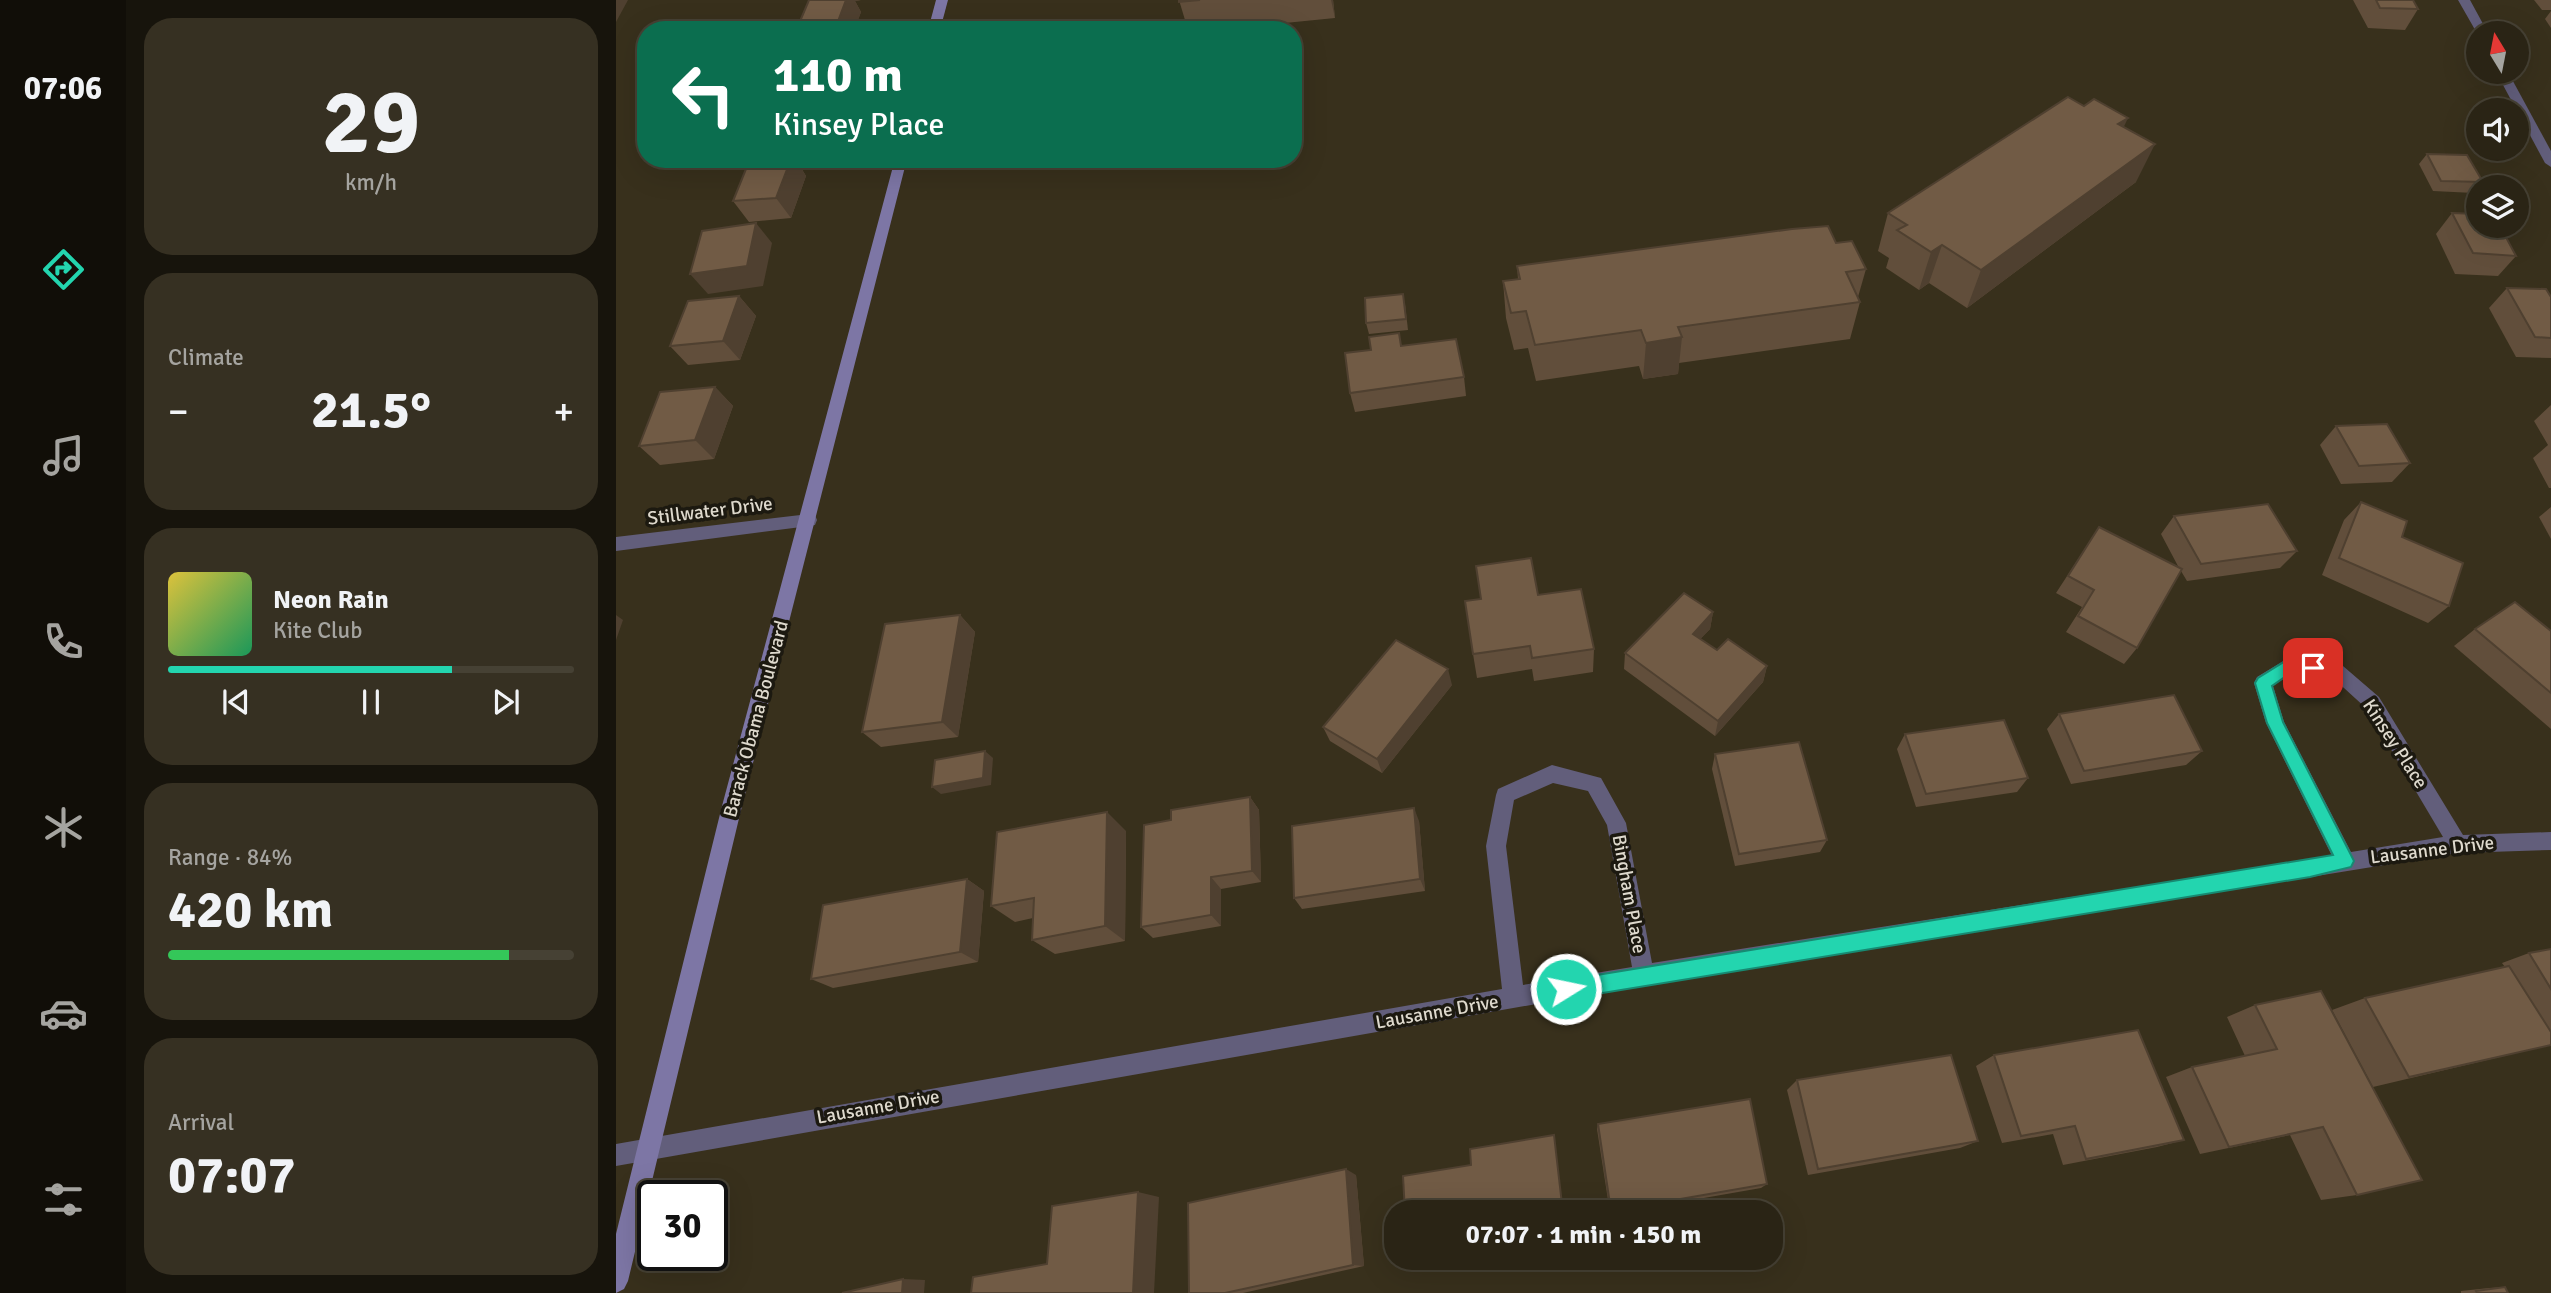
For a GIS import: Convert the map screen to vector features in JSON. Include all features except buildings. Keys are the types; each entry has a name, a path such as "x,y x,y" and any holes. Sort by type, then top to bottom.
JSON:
{"main road":[{"path":"936,21 942,0"},
{"name":"Barack Obama Boulevard","path":"616,1281 732,806 809,520 899,168"}],"street":[{"path":"2464,0 2475,21"},
{"path":"2508,84 2551,163"},
{"name":"Stillwater Drive","path":"616,544 809,520"},
{"name":"Kinsey Place","path":"2345,861 2275,723 2263,683 2290,665 2337,671 2373,703 2458,844"},
{"name":"Bingham Place","path":"1514,999 1496,846 1504,795 1552,774 1594,784 1616,823 1644,975"},
{"name":"Lausanne Drive","path":"616,1155 841,1113 1644,975 2260,877 2345,861 2458,844 2551,841"}],"route":[{"path":"1566,989 2310,869 2345,861 2275,723 2263,683 2290,665 2313,668"}]}
